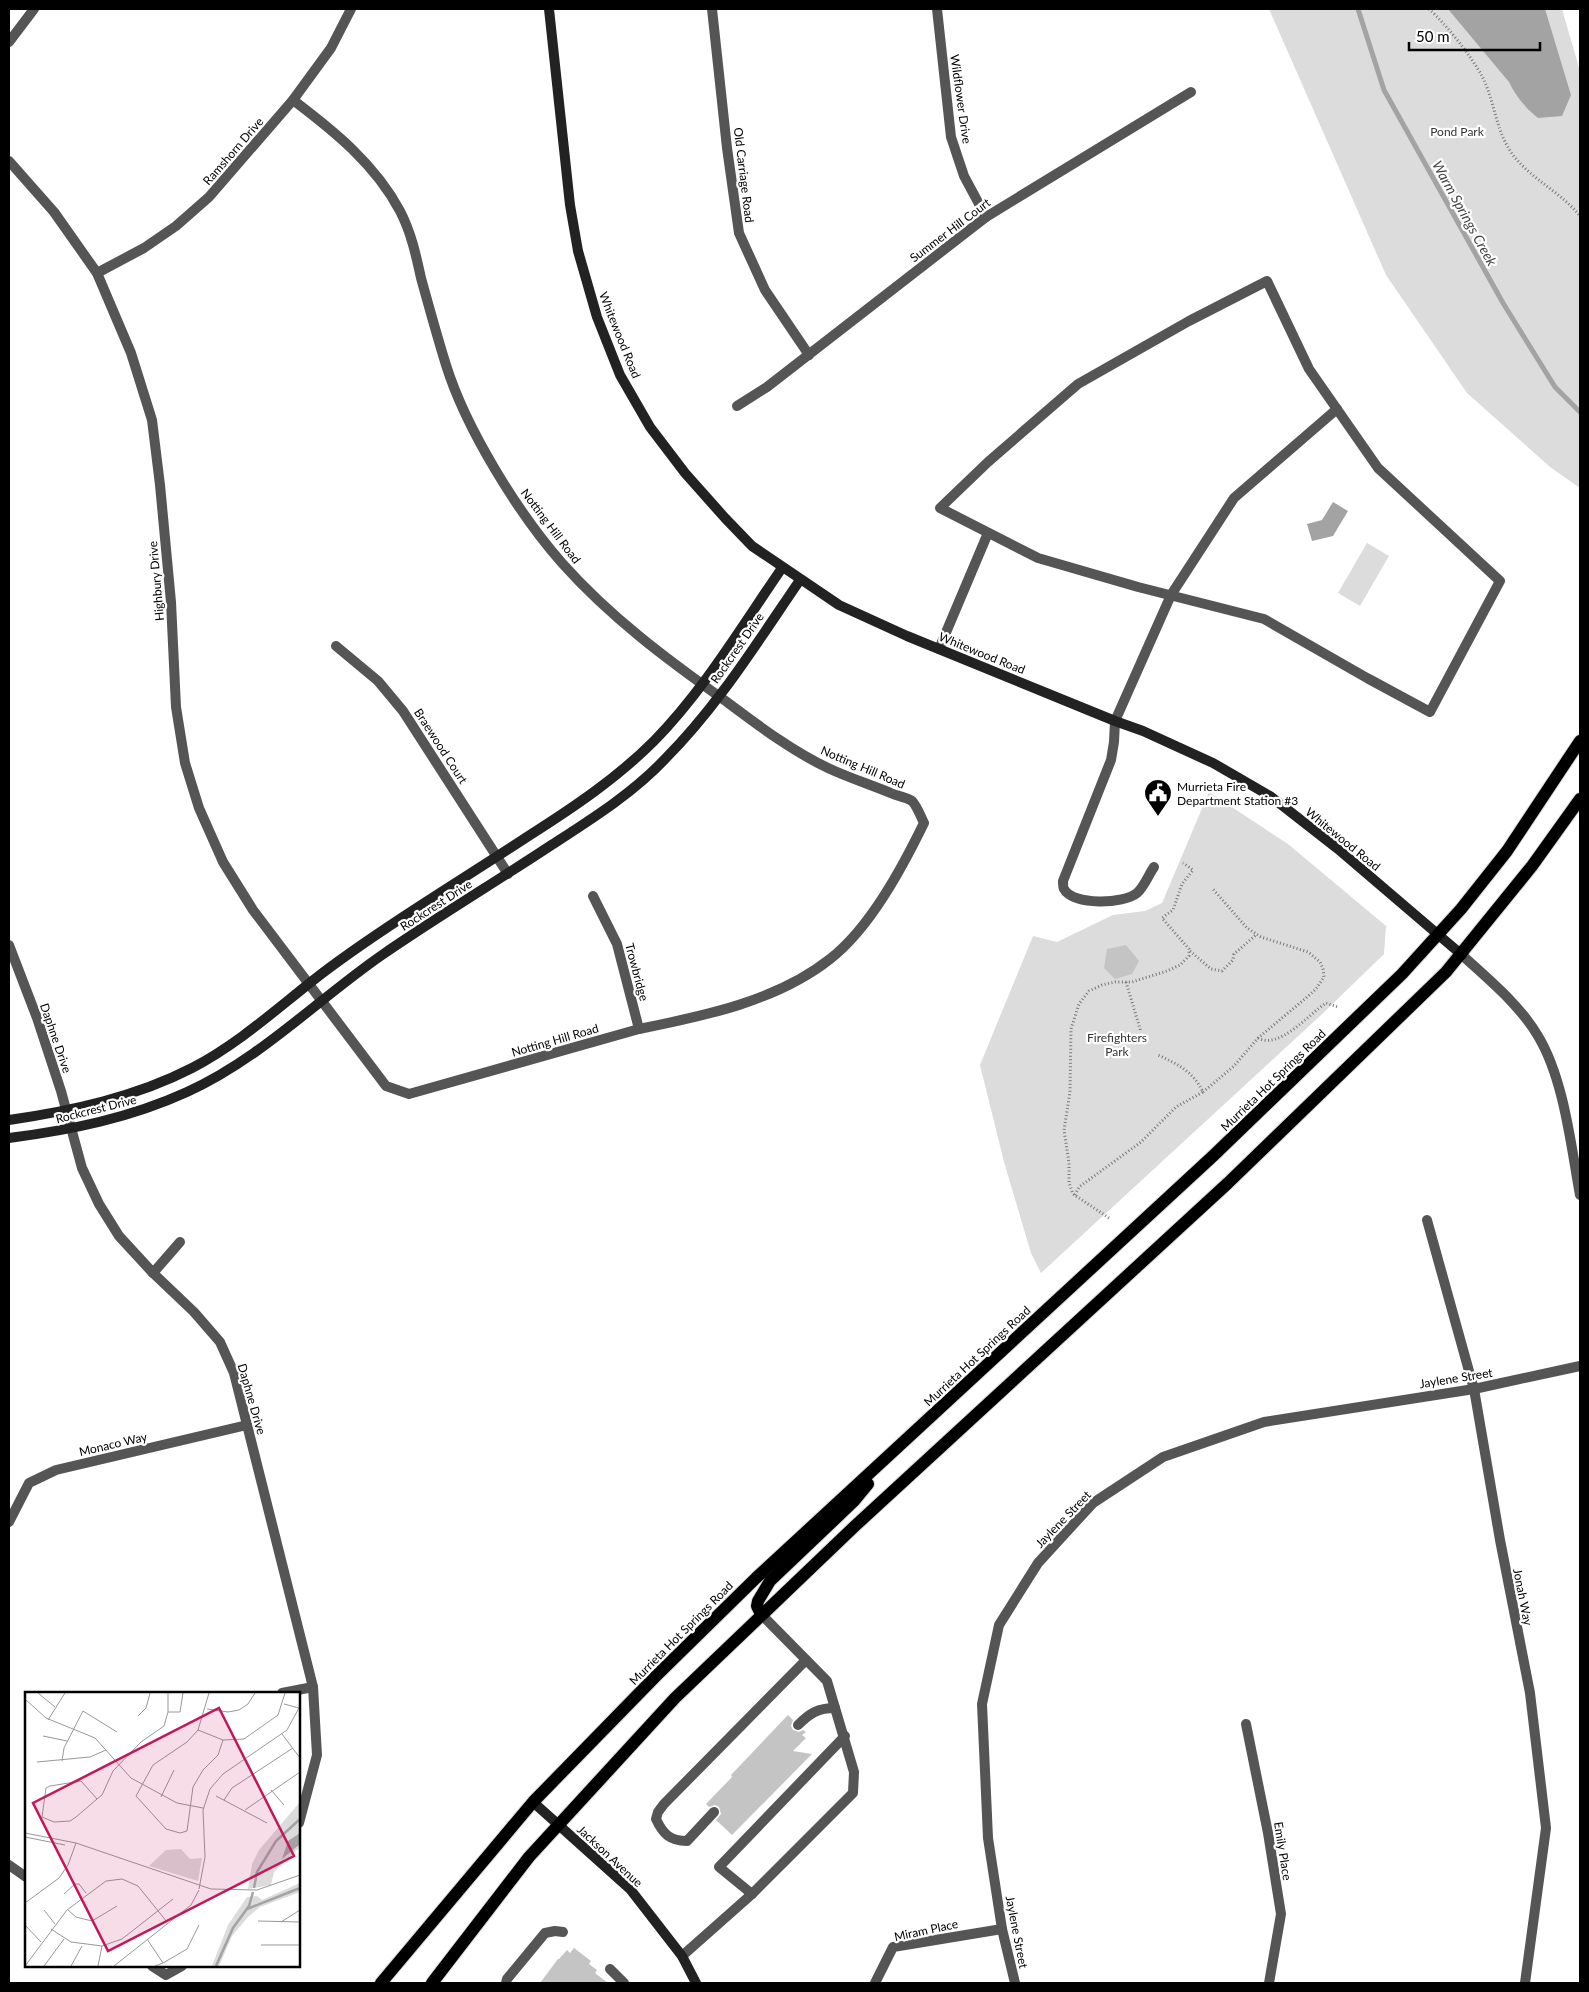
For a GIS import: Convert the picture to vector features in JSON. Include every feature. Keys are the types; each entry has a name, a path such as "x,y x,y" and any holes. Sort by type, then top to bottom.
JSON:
{"main road":[{"name":"Murrieta Hot Springs Road","path":"381,1983 533,1802 655,1677 756,1578 1213,1156 1402,974 1461,909 1507,851 1580,741"},
{"path":"432,1983 529,1857 675,1698 761,1614 1228,1183 1421,998 1462,955 1532,866 1580,799"},
{"path":"761,1614 757,1606 758,1600 770,1581 867,1488 868,1476"}],"street":[{"path":"9,42 34,9"},
{"name":"Ramshorn Drive","path":"97,273 144,248 176,226 209,196 293,100 331,48 352,9"},
{"name":"Whitewood Road","path":"549,9 570,205 578,251 597,317 620,375 650,426 685,473 752,546 839,605 938,649 1143,731 1213,763 1270,796 1338,850 1462,955 1509,999 1538,1036 1546,1051 1559,1089 1580,1195"},
{"name":"Old Carriage Road","path":"712,9 727,148 739,233 765,290 809,355"},
{"name":"Wildflower Drive","path":"937,9 951,138 964,176 986,217"},
{"name":"Summer Hill Court","path":"737,406 768,387 986,217 1191,92"},
{"name":"Notting Hill Road","path":"293,100 326,125 357,153 384,185 400,212 412,241 447,368 483,448 536,530 561,562 613,616 718,696 798,752 828,768 912,801 924,823 902,869 855,935 830,959 805,976 771,993 731,1007 639,1028 409,1094 386,1086 322,1000"},
{"name":"Highbury Drive","path":"9,161 54,212 97,273 131,353 152,420 171,602 176,707 185,763 199,808 223,862 253,910 322,1000"},
{"path":"1267,281 1309,369 1337,409 1378,468 1500,581 1430,712 1366,678 1264,618 1171,595 1038,558 940,508 988,462 1078,384 1267,281"},
{"path":"1154,867 1137,893 1115,902 1091,901 1071,895 1064,889 1063,882 1111,760 1115,721 1171,595 1234,498 1337,409"},
{"path":"938,649 988,533"},
{"name":"Rockcrest Drive","path":"9,1120 66,1110 140,1090 190,1069 239,1039 308,984 374,936 573,807 627,767 671,724 702,684 782,568"},
{"name":"Rockcrest Drive","path":"9,1138 122,1117 189,1091 239,1064 383,954 600,814 646,776 686,737 718,696 800,580"},
{"name":"Braewood Court","path":"336,646 378,681 403,710 508,874"},
{"name":"Trowbridge","path":"593,896 617,944 639,1028"},
{"name":"Daphne Drive","path":"9,945 37,1018 82,1168 98,1204 119,1236 153,1273 194,1312 220,1342 234,1373 313,1687 317,1755 300,1819"},
{"name":"Jonah Way","path":"1426,1220 1474,1389 1500,1540 1530,1693 1546,1828 1525,1983"},
{"path":"153,1273 180,1242"},
{"name":"Jaylene Street","path":"1015,1983 1002,1929 988,1838 982,1704 999,1625 1038,1563 1093,1503 1163,1457 1264,1422 1474,1389 1580,1366"},
{"name":"Monaco Way","path":"9,1522 29,1483 56,1470 247,1425"},
{"path":"682,1956 752,1894 853,1793 854,1772 845,1736 827,1681 761,1614"},
{"path":"714,1812 687,1841 675,1841 660,1827 656,1819 658,1812 664,1804 806,1660"},
{"path":"287,1692 313,1687"},
{"path":"798,1725 820,1708 835,1708"},
{"name":"Emily Place","path":"1246,1724 1268,1833 1281,1914 1269,1983"},
{"path":"752,1894 720,1867 845,1736"},
{"name":"Jackson Avenue","path":"533,1802 630,1889 682,1956 696,1983"},
{"path":"9,1865 25,1877"},
{"name":"Miram Place","path":"875,1983 893,1948 1002,1929"},
{"path":"506,1983 545,1933 563,1932"},
{"path":"154,1967 166,1975 180,1967"},
{"path":"610,1969 624,1983"}],"path":[{"path":"1429,9 1450,32 1483,78 1502,137 1512,154 1526,171 1561,196 1580,216"},
{"path":"1183,863 1193,870 1182,884 1173,910 1162,918 1189,950 1211,969 1222,971 1233,960 1234,954 1256,935"},
{"path":"1075,1195 1079,1187 1141,1142 1176,1107 1203,1092 1234,1066 1258,1038 1316,989 1324,977 1324,969 1320,962 1308,952 1256,935 1247,928 1212,888"},
{"path":"1109,1218 1075,1195 1070,1183 1064,1130 1070,1092 1071,1029 1079,1004 1089,991 1102,985 1132,982 1180,965 1189,956 1189,950"},
{"path":"1126,982 1141,1032"},
{"path":"1258,1038 1268,1042 1276,1040 1295,1028 1326,1003 1338,1007"},
{"path":"1158,1055 1187,1070 1194,1076 1203,1092"}],"green space":[{"name":"Pond Park","path":"1269,9 1562,9 1580,71 1580,488 1550,467 1467,393 1386,275"},
{"path":"1367,543 1389,556 1360,606 1338,593"},
{"name":"Firefighters Park","path":"1209,792 1288,844 1386,926 1384,954 1319,1017 1041,1273 1031,1253 1004,1162 980,1065 1033,936 1057,942 1113,915 1145,911 1162,903"}],"shaded area":[{"path":"1448,9 1545,9 1571,95 1562,116 1538,118 1529,110 1509,82"},
{"path":"1333,502 1348,511 1333,536 1312,541 1307,524 1322,520"}],"building":[{"path":"1126,945 1139,961 1132,974 1115,979 1104,968 1107,949"},
{"path":"788,1715 793,1720 791,1726 793,1730 799,1732 803,1730 806,1732 802,1735 806,1738 793,1751 812,1754 732,1835 716,1820 721,1814 719,1807 715,1805 709,1807 706,1804"},
{"path":"574,1948 591,1961 589,1964 597,1970 595,1973 608,1983 540,1983 558,1959 567,1950 570,1953"}],"waterway":[{"name":"Warm Springs Creek","path":"1358,9 1384,90 1503,303 1555,387 1580,412"}],"place":[{"name":"Murrieta Fire Department Station #3","path":"1158,817"}]}
